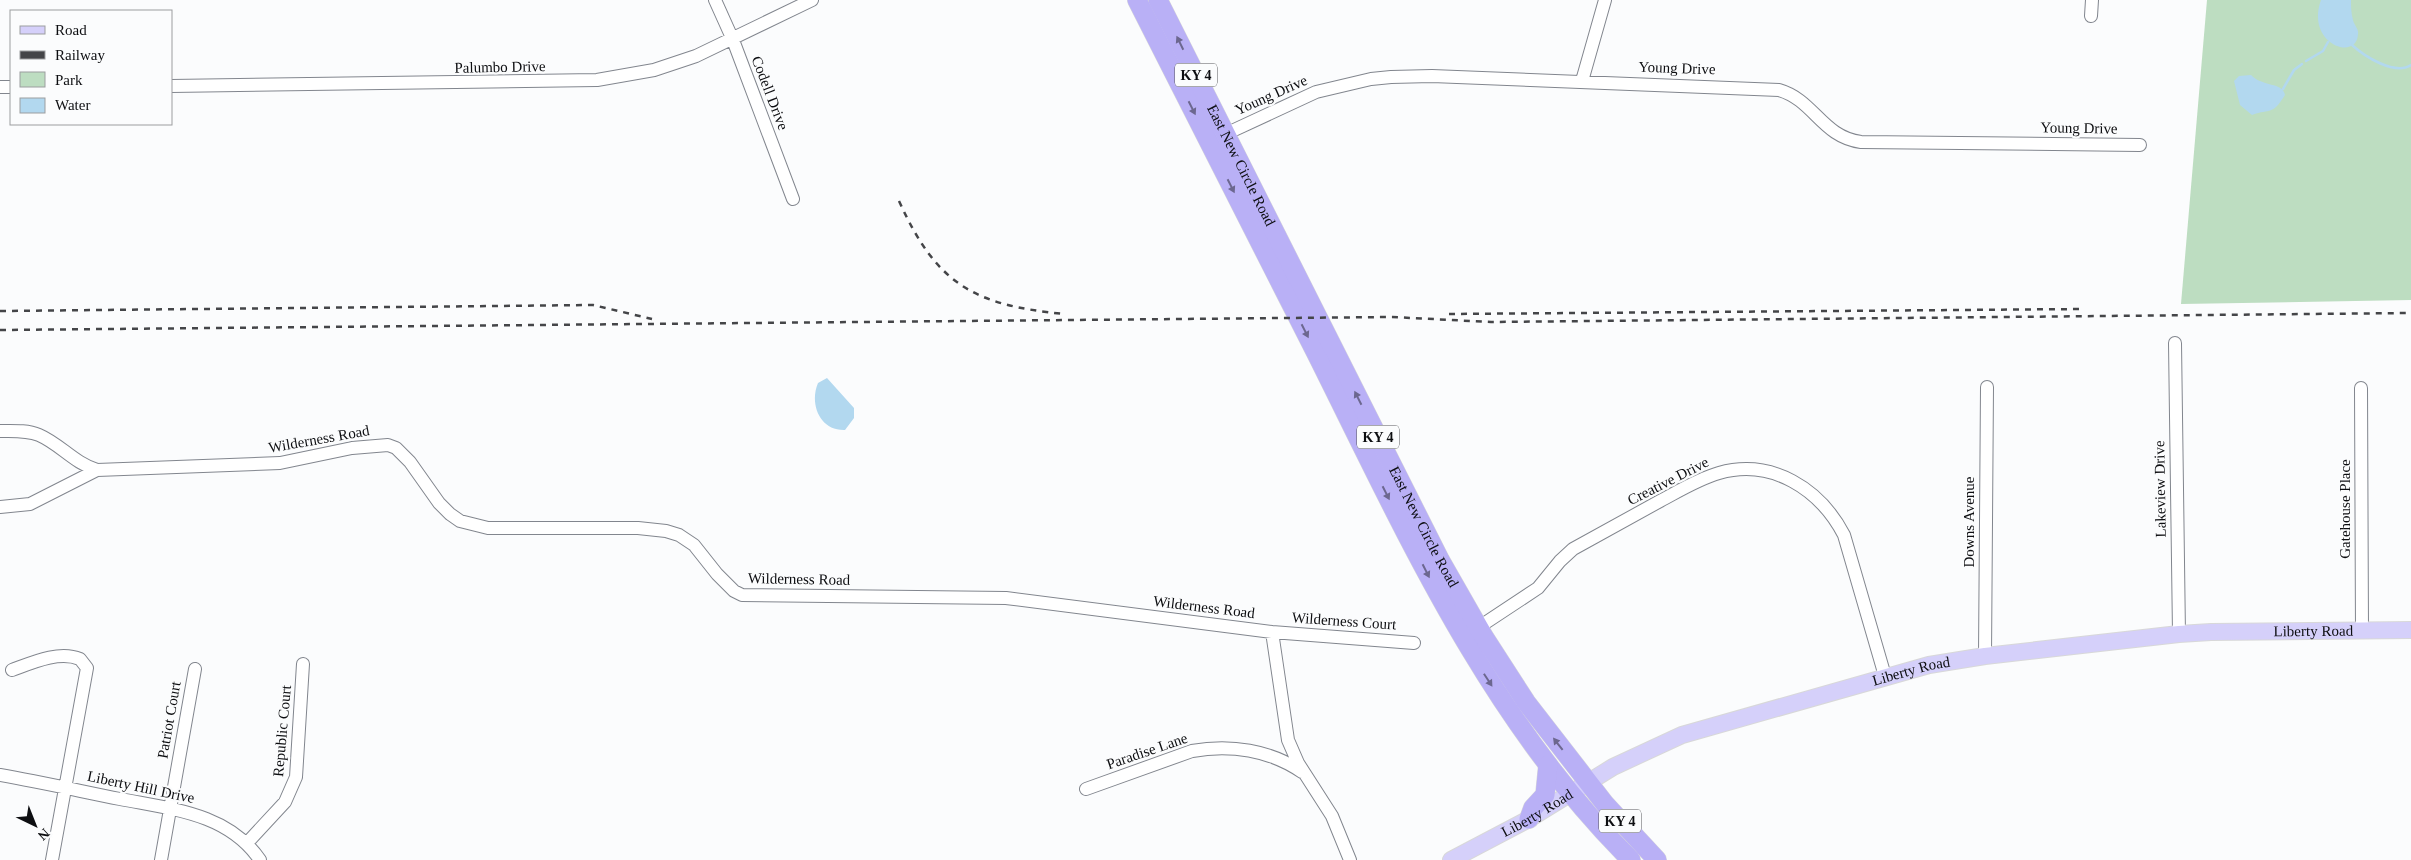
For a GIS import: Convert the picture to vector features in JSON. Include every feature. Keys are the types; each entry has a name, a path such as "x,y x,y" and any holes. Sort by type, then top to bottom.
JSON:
{"highway":[{"name":"East New Circle Road","path":"1137,0 1217,138 1440,560 1479,627 1526,702 1588,782 1657,860"},
{"name":"East New Circle Road","path":"1158,0 1217,138 1365,452 1462,638 1506,708 1548,765 1571,794 1631,860"},
{"path":"1529,818 1533,808 1545,795 1548,765"}],"main road":[{"name":"Liberty Road","path":"1451,860 1571,794 1613,767 1682,735 1929,665 1985,656 2179,634 2411,630"}],"street":[{"name":"Codell Drive","path":"715,0 733,40 792,199"},
{"name":"Palumbo Drive","path":"172,86 597,80 654,70 696,56 733,40 812,0"},
{"path":"1582,81 1605,0"},
{"path":"2091,16 2092,0"},
{"name":"Young Drive","path":"1217,138 1316,92 1371,79 1432,76 1779,90 1800,100 1832,132 1861,142 2140,146"},
{"name":"Lakeview Drive","path":"2175,342 2179,634"},
{"name":"Downs Avenue","path":"1985,656 1987,387"},
{"name":"Gatehouse Place","path":"2361,388 2362,631"},
{"path":"0,431 20,431 40,436 76,461 96,470"},
{"name":"Wilderness Road","path":"0,506 30,504 96,470 280,463 352,448 388,445 396,448 410,462 439,504 460,521 488,528 638,528 666,531 679,535 694,545 717,574 734,591 742,595 1004,598 1272,632 1288,740 1304,774 1332,816 1350,860"},
{"name":"Creative Drive","path":"1462,638 1538,588 1560,561 1573,549 1704,478 1737,470 1755,470 1771,472 1798,483 1820,500 1837,522 1844,535 1885,676"},
{"name":"Wilderness Court","path":"1272,632 1414,643"},
{"path":"12,670 40,660 69,656 80,659 87,668 52,860"},
{"name":"Republic Court","path":"247,843 285,802 296,777 303,664"},
{"name":"Patriot Court","path":"161,860 195,669"},
{"name":"Paradise Lane","path":"1086,789 1192,751 1203,749 1222,748 1256,751 1283,761 1304,774"},
{"name":"Liberty Hill Drive","path":"0,775 170,807 221,825 247,843 260,860"}],"green space":[{"path":"2207,0 2411,0 2411,300 2181,304"}],"water":[{"path":"2321,0 2351,0 2352,17 2358,32 2355,42 2350,47 2333,44 2325,37 2320,28 2318,15"},
{"path":"2251,75 2283,91 2285,95 2274,109 2252,115 2240,105 2234,81 2239,76"},
{"path":"827,378 854,408 854,418 845,430 829,426 823,421 816,407 815,399 818,383"}],"waterway":[{"path":"2306,61 2323,51 2328,42"},
{"path":"2352,45 2372,59 2388,66 2404,68 2411,65"},
{"path":"2283,89 2294,70 2302,64"}],"railway":[{"path":"899,201 913,230 928,253 944,271 962,286 982,296 1006,304 1064,314"},
{"path":"0,311 593,305 652,319"},
{"path":"1449,314 2084,309"},
{"path":"0,330 1392,317 1491,322 2411,313"}]}
